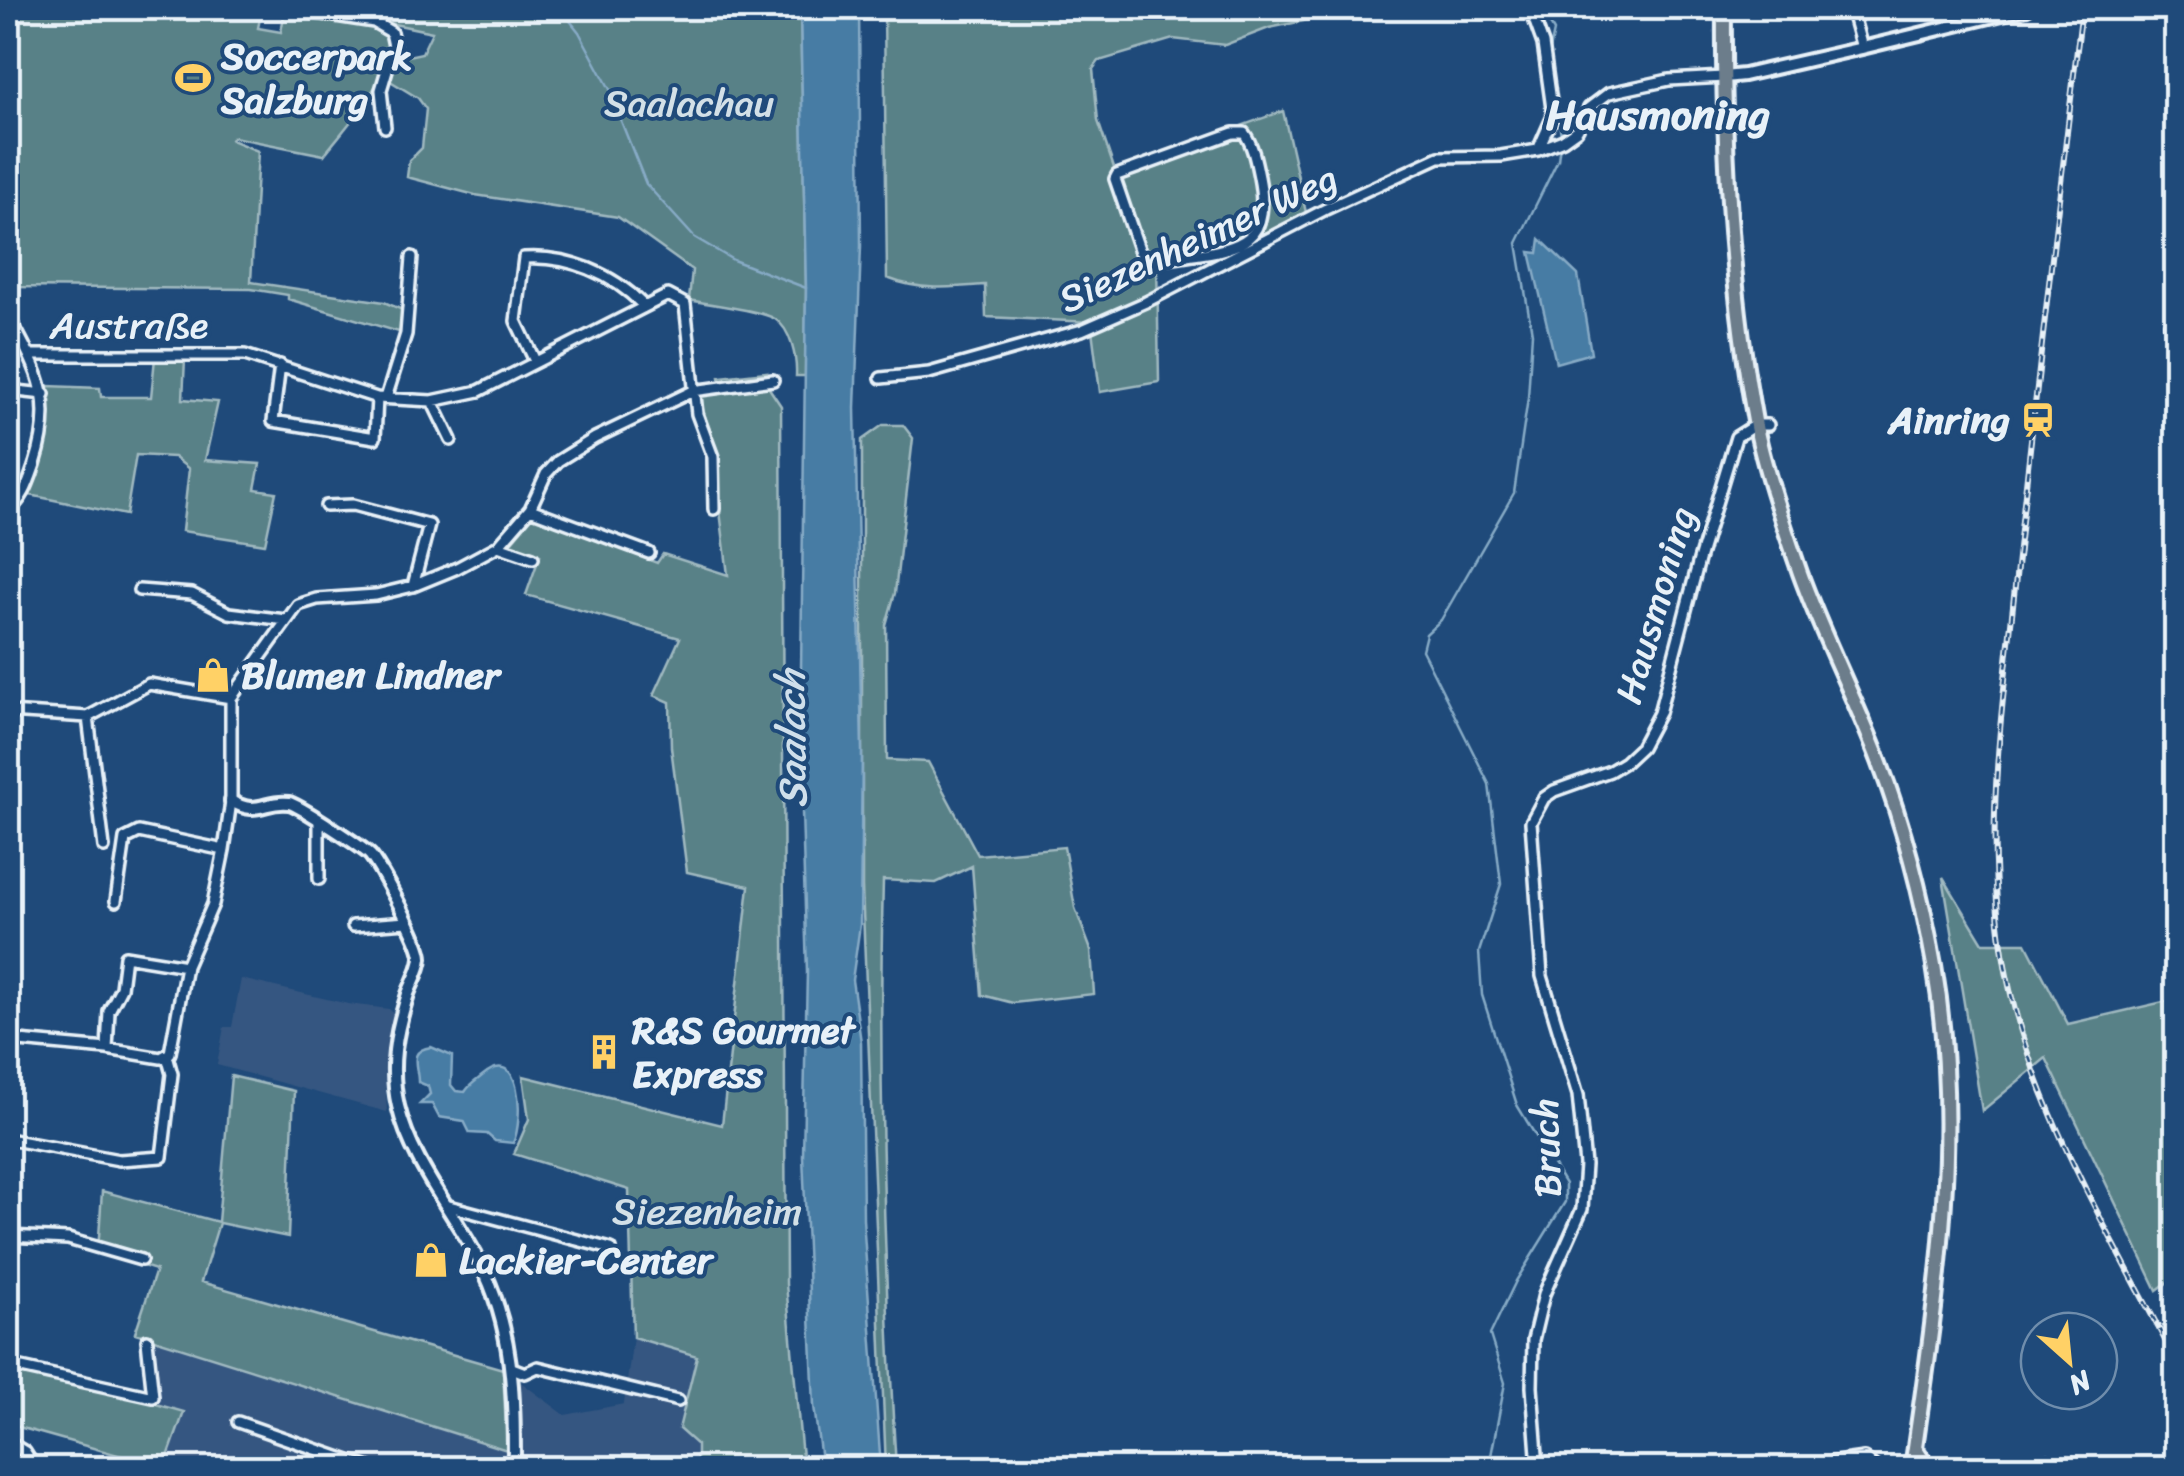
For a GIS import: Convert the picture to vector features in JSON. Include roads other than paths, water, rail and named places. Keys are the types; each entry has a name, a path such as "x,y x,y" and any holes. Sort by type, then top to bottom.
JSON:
{"main road":[{"path":"1724,8 1724,77 1737,285 1762,425 1800,573 1878,759 1914,870 1940,1013 1946,1192 1935,1308 1912,1468"},
{"path":"1915,1448 1928,1468"}],"street":[{"path":"284,8 374,22 392,32 392,55 381,90 385,127"},
{"path":"1530,8 1544,44 1553,116 1538,150"},
{"path":"1851,8 1862,48"},
{"path":"1724,77 1744,76 2027,8"},
{"name":"Siezenheimer Weg","path":"881,378 929,373 1082,330 1439,157 1500,156 1538,150 1562,140 1609,93 1669,80 1724,77"},
{"path":"1234,133 1244,133 1260,179 1259,224 1251,238 1231,250 1149,258 1140,252 1115,179 1121,173 1234,133"},
{"path":"1259,224 1275,238"},
{"path":"280,365 273,421 375,438 381,398 406,334 412,257"},
{"path":"536,362 516,321 524,258 605,274 643,305 668,295 684,304 697,414 713,457 714,509"},
{"name":"Austraße","path":"9,508 22,499 42,443 46,418 44,394 29,355 245,355 381,398 432,401 479,390 643,305"},
{"path":"8,314 29,355"},
{"path":"2170,324 2176,351"},
{"path":"8,1139 119,1160 161,1162 172,1074 167,1056 186,966 213,904 224,850 231,801 231,698 270,648 292,611 306,601 358,598 412,586 457,568 498,546 530,510 546,474 558,461 595,438 693,391 774,380"},
{"path":"8,390 44,394"},
{"path":"432,401 451,440"},
{"name":"Hausmoning","path":"1531,822 1544,798 1554,790 1610,771 1641,747 1659,713 1736,437 1762,425"},
{"path":"326,506 353,505 429,525 412,586"},
{"path":"530,510 648,554"},
{"path":"498,546 533,558"},
{"path":"139,590 192,594 229,613 286,620"},
{"path":"8,712 88,717 149,684 231,698"},
{"path":"88,717 104,847"},
{"path":"231,801 254,810 290,803 370,853 418,940 420,958 394,1044 395,1089 412,1143 495,1294 512,1368 514,1468"},
{"path":"319,820 319,880"},
{"name":"Bruch","path":"1531,822 1542,976 1578,1095 1585,1166 1582,1209 1544,1294 1533,1340 1538,1468"},
{"path":"116,901 124,839 130,834 138,832 224,850"},
{"path":"353,926 407,922"},
{"path":"108,1048 110,1011 121,988 125,956 186,966"},
{"path":"8,1040 167,1056"},
{"path":"449,1206 610,1249"},
{"path":"8,1236 68,1240 141,1260"},
{"path":"8,1365 154,1397 147,1340"},
{"path":"512,1368 525,1373 538,1367 678,1400"},
{"path":"238,1422 370,1468"},
{"path":"8,1442 24,1452 35,1468"},
{"path":"1793,1468 1864,1458 1876,1468"},
{"path":"2022,1468 2039,1460 2124,1468"}],"waterway":[{"path":"560,8 579,32 619,106 621,121 646,184 694,237 733,260 806,288"},
{"path":"1540,8 1554,31 1550,50 1561,136"},
{"path":"1493,1468 1491,1456 1505,1383 1490,1335 1516,1281 1565,1202 1565,1184 1517,1105 1482,995 1479,952 1501,884 1489,784 1422,650 1426,634 1441,620 1514,493 1528,398 1532,333 1517,243 1558,160 1560,144"}],"railway":[{"path":"2082,8 2005,681 1996,784 1996,887 2010,990 2040,1087 2081,1180 2176,1361"}],"place":[{"name":"Soccerpark Salzburg","path":"193,78"},
{"name":"Ainring","path":"2038,420"},
{"name":"Blumen Lindner","path":"213,675"},
{"name":"R&S Gourmet Express","path":"604,1052"},
{"name":"Lackier-Center","path":"431,1260"}],"district":[{"name":"Hausmoning","path":"1658,114"}],"park label":[{"name":"Saalachau","path":"689,103"},
{"name":"Siezenheim","path":"707,1211"}],"water label":[{"name":"Saalach","path":"791,739"}]}
